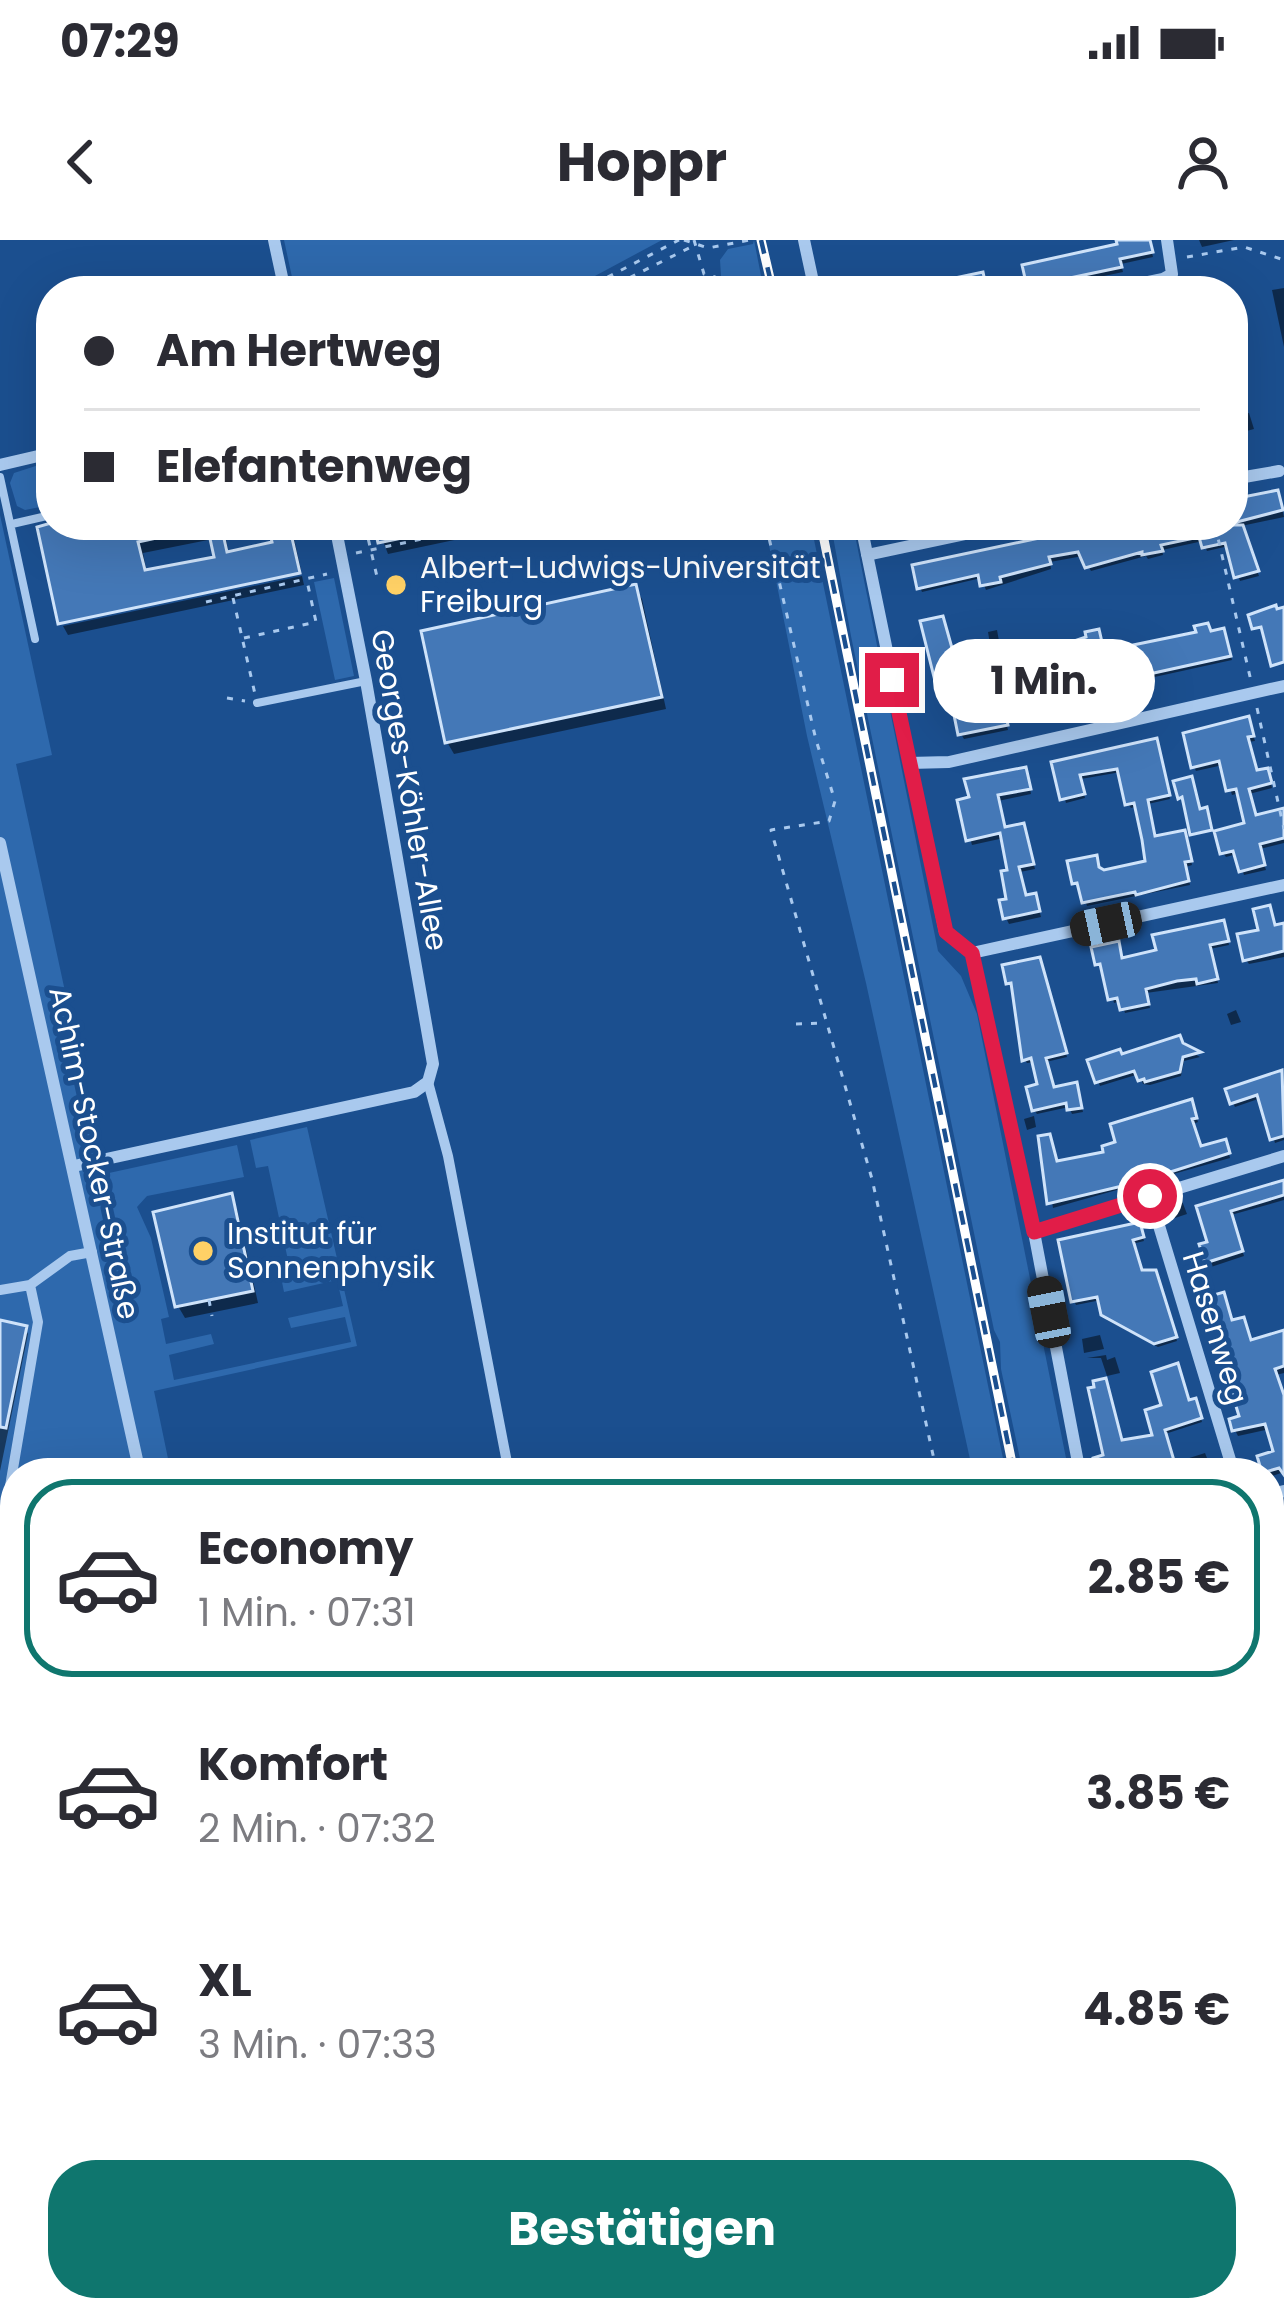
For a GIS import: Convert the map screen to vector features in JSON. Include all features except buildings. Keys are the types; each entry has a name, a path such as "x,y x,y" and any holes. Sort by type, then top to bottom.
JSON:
{"street":[{"path":"274,240 282,276"},
{"path":"804,240 811,276"},
{"path":"1167,240 1171,276"},
{"path":"0,465 36,457"},
{"path":"1248,476 1279,471"},
{"name":"Georges-Köhler-Allee","path":"339,540 433,1064 428,1082"},
{"path":"864,540 946,932 972,953 1034,1232 1077,1458"},
{"path":"867,555 937,540"},
{"path":"909,763 949,762 1284,686"},
{"name":"Achim-Stocker-Straße","path":"0,843 137,1458"},
{"path":"972,953 1284,885"},
{"path":"74,1166 414,1092 428,1082 448,1156 506,1458"},
{"path":"1034,1232 1284,1156"},
{"name":"Hasenweg","path":"1150,1196 1229,1458"},
{"path":"0,1290 30,1285 70,1256 92,1252"},
{"path":"17,1458 38,1322 30,1285"}],"lane":[{"path":"0,476 35,639"},
{"path":"11,524 36,518"},
{"path":"257,703 367,681"}],"path":[{"path":"610,276 681,240 708,248 750,240"},
{"path":"631,276 694,243"},
{"path":"694,243 704,274 711,276"},
{"path":"1171,260 1244,247 1284,260"},
{"path":"369,540 378,581"},
{"path":"206,602 306,578 372,550 419,540"},
{"path":"769,540 835,801 829,821 771,830 872,1179 934,1458"},
{"path":"1218,540 1284,829"},
{"path":"242,638 316,622 306,578"},
{"path":"227,698 257,703 233,596"},
{"path":"796,1024 825,1023"},
{"path":"209,1300 212,1316"}],"shaded area":[{"path":"284,240 662,240 595,276 292,276"},
{"path":"754,240 761,276 721,276 720,260 728,249"},
{"path":"36,466 36,508 17,506 10,483 14,473"},
{"path":"0,515 52,755 16,764 105,1177 237,1145 244,1177 147,1196 137,1207 151,1238 169,1317 161,1319 166,1344 211,1334 214,1344 169,1355 174,1380 351,1342 345,1317 291,1328 288,1318 343,1306 337,1280 284,1292 282,1282 292,1279 268,1166 256,1168 250,1140 307,1127 357,1346 154,1391 168,1458 0,1458"},
{"path":"768,540 814,540 1003,1458 970,1458 807,736"},
{"path":"834,540 856,540 938,951 961,976 977,1014 1066,1458 1020,1458 1000,1342"},
{"path":"334,578 354,676 335,680 314,582"}],"railway":[{"path":"761,240 769,276"},
{"path":"824,540 1011,1458"}],"place":[{"name":"Albert-Ludwigs-Universität Freiburg","path":"396,585"},
{"name":"Institut für Sonnenphysik","path":"203,1251"}],"route":[{"path":"892,680 946,932 972,953 1034,1232 1150,1196"}]}
